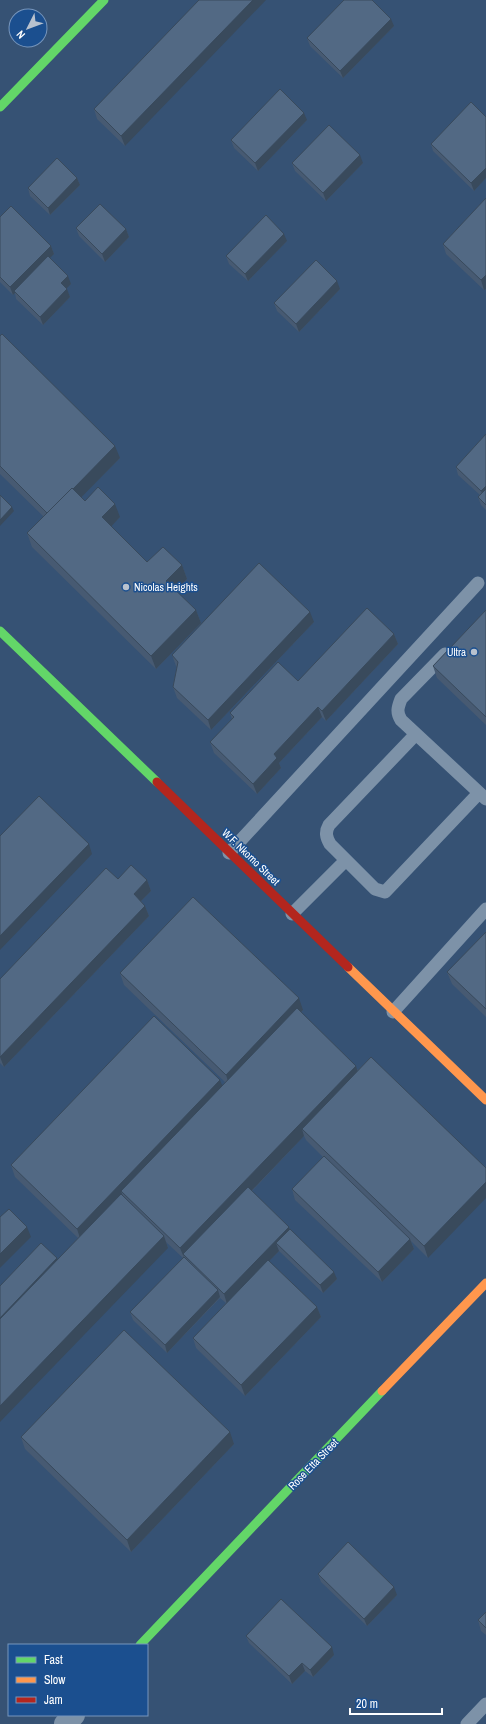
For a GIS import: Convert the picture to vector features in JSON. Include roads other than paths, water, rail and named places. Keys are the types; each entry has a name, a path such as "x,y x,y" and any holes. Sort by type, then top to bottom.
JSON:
{"main road":[{"path":"0,107 104,0"},
{"name":"W.F. Nkomo Street","path":"0,631 393,1012 486,1100"},
{"name":"Rose Etta Street","path":"141,1644 486,1283"}],"street":[{"path":"65,1724 73,1716"}],"lane":[{"path":"229,853 478,582"},
{"path":"416,734 329,825 326,830 326,838 330,844 375,889 385,892 483,796 401,720 398,715 398,707 401,698 454,645"},
{"path":"292,914 346,860"},
{"path":"393,1012 486,910"},
{"path":"467,1724 486,1704"}],"place":[{"name":"Nicolas Heights","path":"126,587"},
{"name":"Ultra","path":"474,652"}]}
